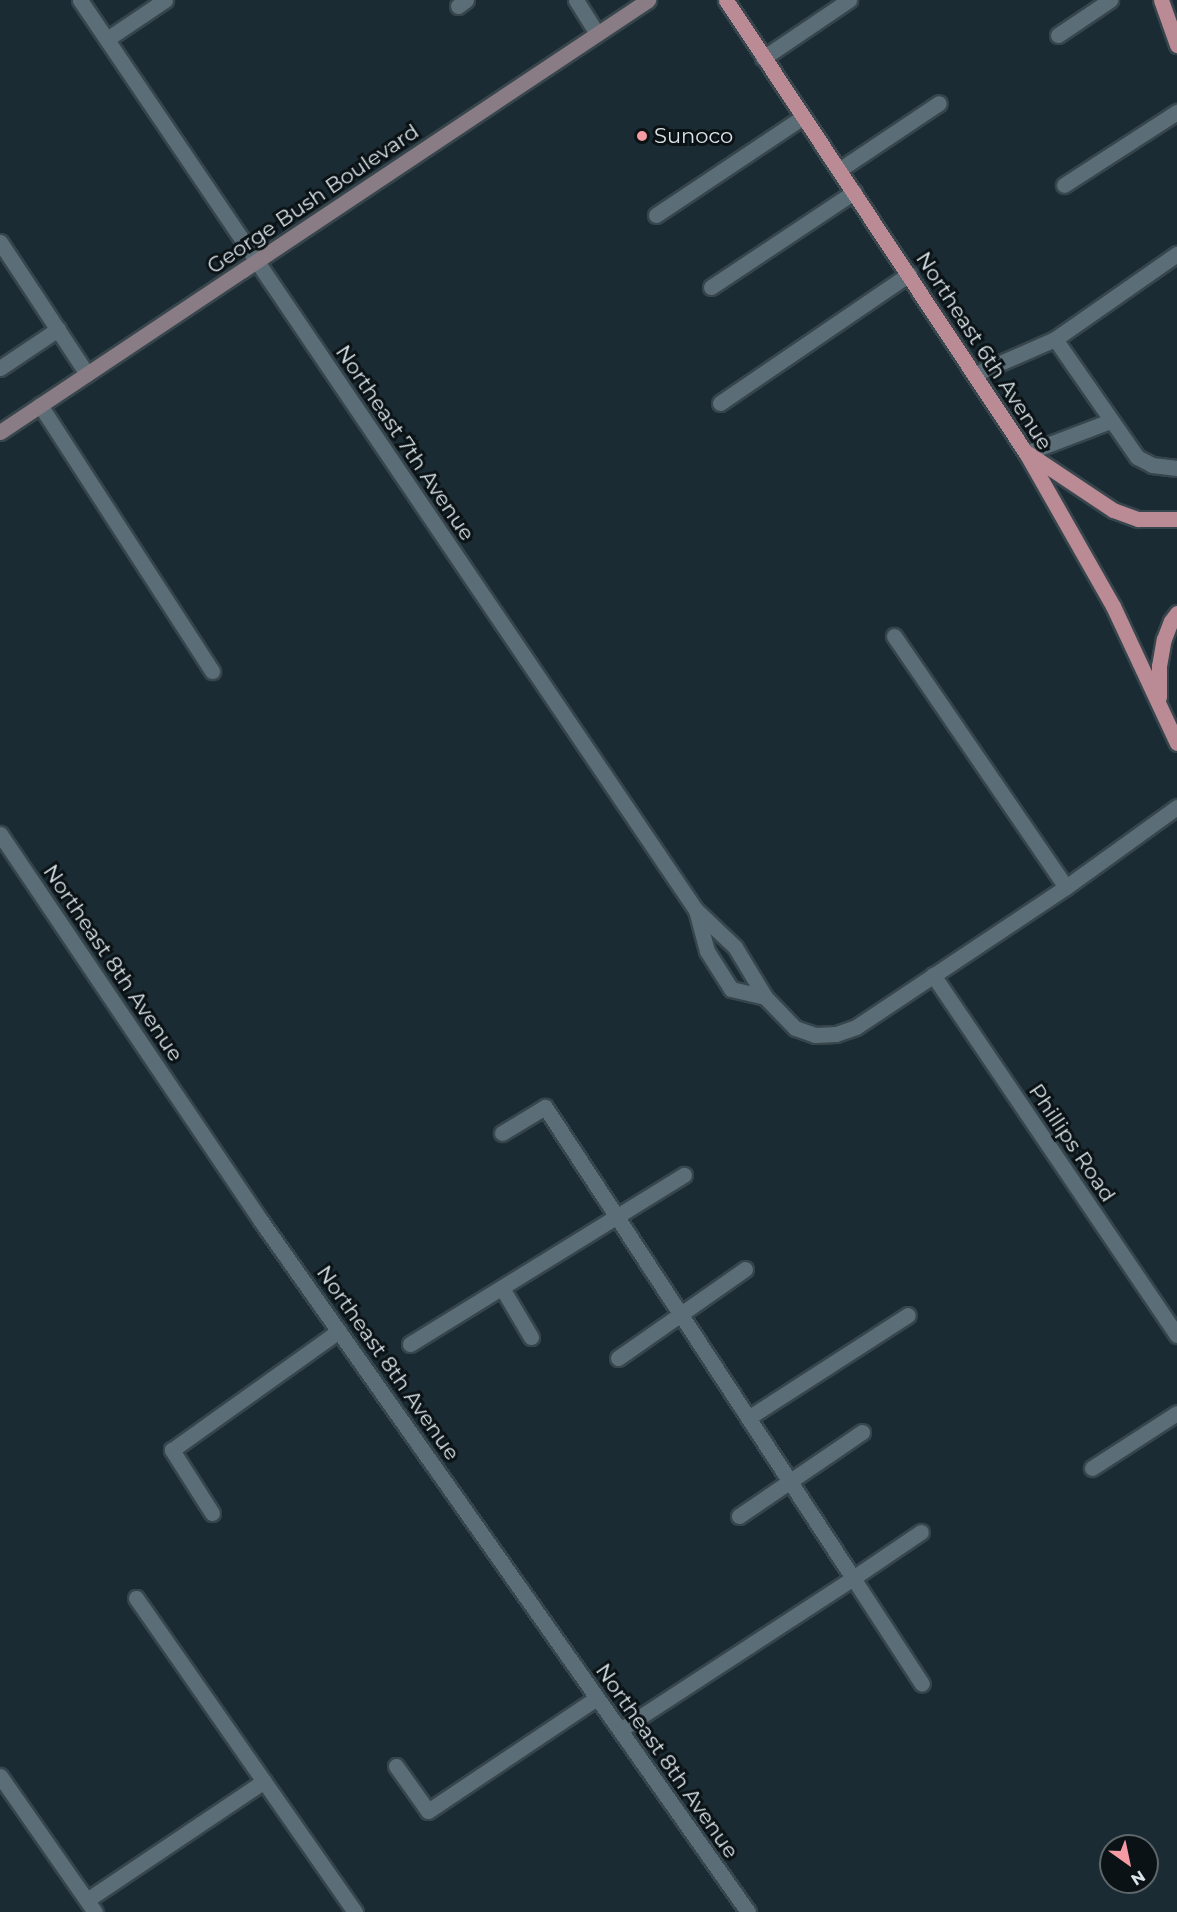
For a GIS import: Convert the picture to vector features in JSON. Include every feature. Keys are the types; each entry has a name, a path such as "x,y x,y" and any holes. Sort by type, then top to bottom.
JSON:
{"main road":[{"name":"Northeast 6th Avenue","path":"726,0 1026,453 1113,606 1159,700 1177,743"},
{"path":"1161,0 1177,45"},
{"path":"1026,453 1113,510 1138,519 1177,519"},
{"path":"1159,700 1159,666 1164,639 1177,613"}],"street":[{"name":"Northeast 7th Avenue","path":"80,0 696,910"},
{"path":"107,39 165,0"},
{"path":"576,0 597,33"},
{"name":"George Bush Boulevard","path":"0,432 648,0"},
{"path":"763,58 849,0"},
{"path":"1058,35 1110,0"},
{"path":"839,170 939,103"},
{"path":"1064,185 1177,112"},
{"path":"656,215 803,117"},
{"path":"711,287 854,192"},
{"path":"0,242 87,374"},
{"path":"975,374 1054,339 1177,254"},
{"path":"720,402 909,274"},
{"path":"0,368 58,329"},
{"path":"1054,339 1137,457 1152,465 1177,468"},
{"path":"40,405 212,671"},
{"path":"1026,453 1110,421"},
{"path":"894,636 1066,886"},
{"path":"696,910 735,947 765,998 795,1028 815,1035 836,1034 856,1028 1066,886 1177,807"},
{"name":"Northeast 8th Avenue","path":"0,834 339,1330 748,1912"},
{"path":"696,910 707,951 731,989 765,998"},
{"name":"Phillips Road","path":"933,975 1177,1335"},
{"path":"502,1133 545,1107 922,1684"},
{"path":"410,1344 618,1218 684,1175"},
{"path":"618,1358 745,1269"},
{"path":"502,1288 531,1337"},
{"path":"748,1418 908,1315"},
{"path":"212,1514 172,1450 339,1330"},
{"path":"1092,1468 1177,1413"},
{"path":"739,1516 862,1432"},
{"path":"620,1730 921,1532"},
{"path":"136,1598 355,1912"},
{"path":"396,1766 428,1811 597,1698"},
{"path":"0,1776 91,1906 264,1781"}],"place":[{"name":"Sunoco","path":"642,136"}]}
